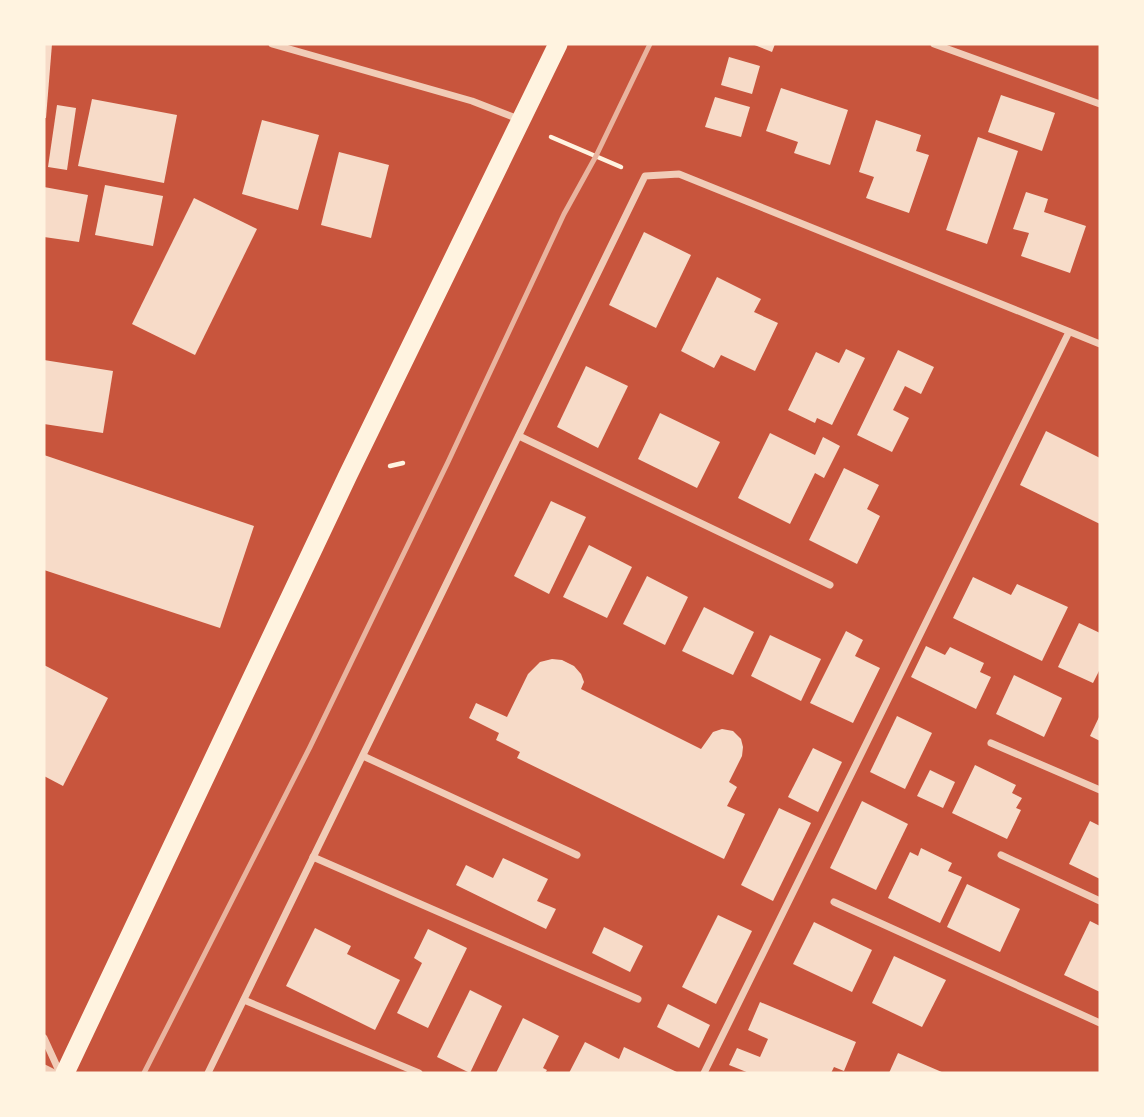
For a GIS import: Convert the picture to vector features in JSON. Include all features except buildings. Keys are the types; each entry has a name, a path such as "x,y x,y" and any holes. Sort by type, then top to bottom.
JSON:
{"highway":[{"path":"63,1073 348,475 558,44"}],"street":[{"path":"272,44 472,101 521,120"},
{"path":"934,44 1100,104"},
{"path":"208,1073 645,176 679,174 1100,344"},
{"path":"704,1073 1069,332"},
{"path":"519,436 830,585"},
{"path":"991,743 1100,790"},
{"path":"363,756 577,855"},
{"path":"1001,855 1100,901"},
{"path":"313,857 638,999"},
{"path":"834,902 1100,1023"},
{"path":"244,1000 419,1073"},
{"path":"44,1038 63,1073"},
{"path":"44,1068 54,1073"}],"path":[{"path":"551,137 596,156"}],"railway":[{"path":"144,1073 310,747 564,214 596,156 650,44"}]}
